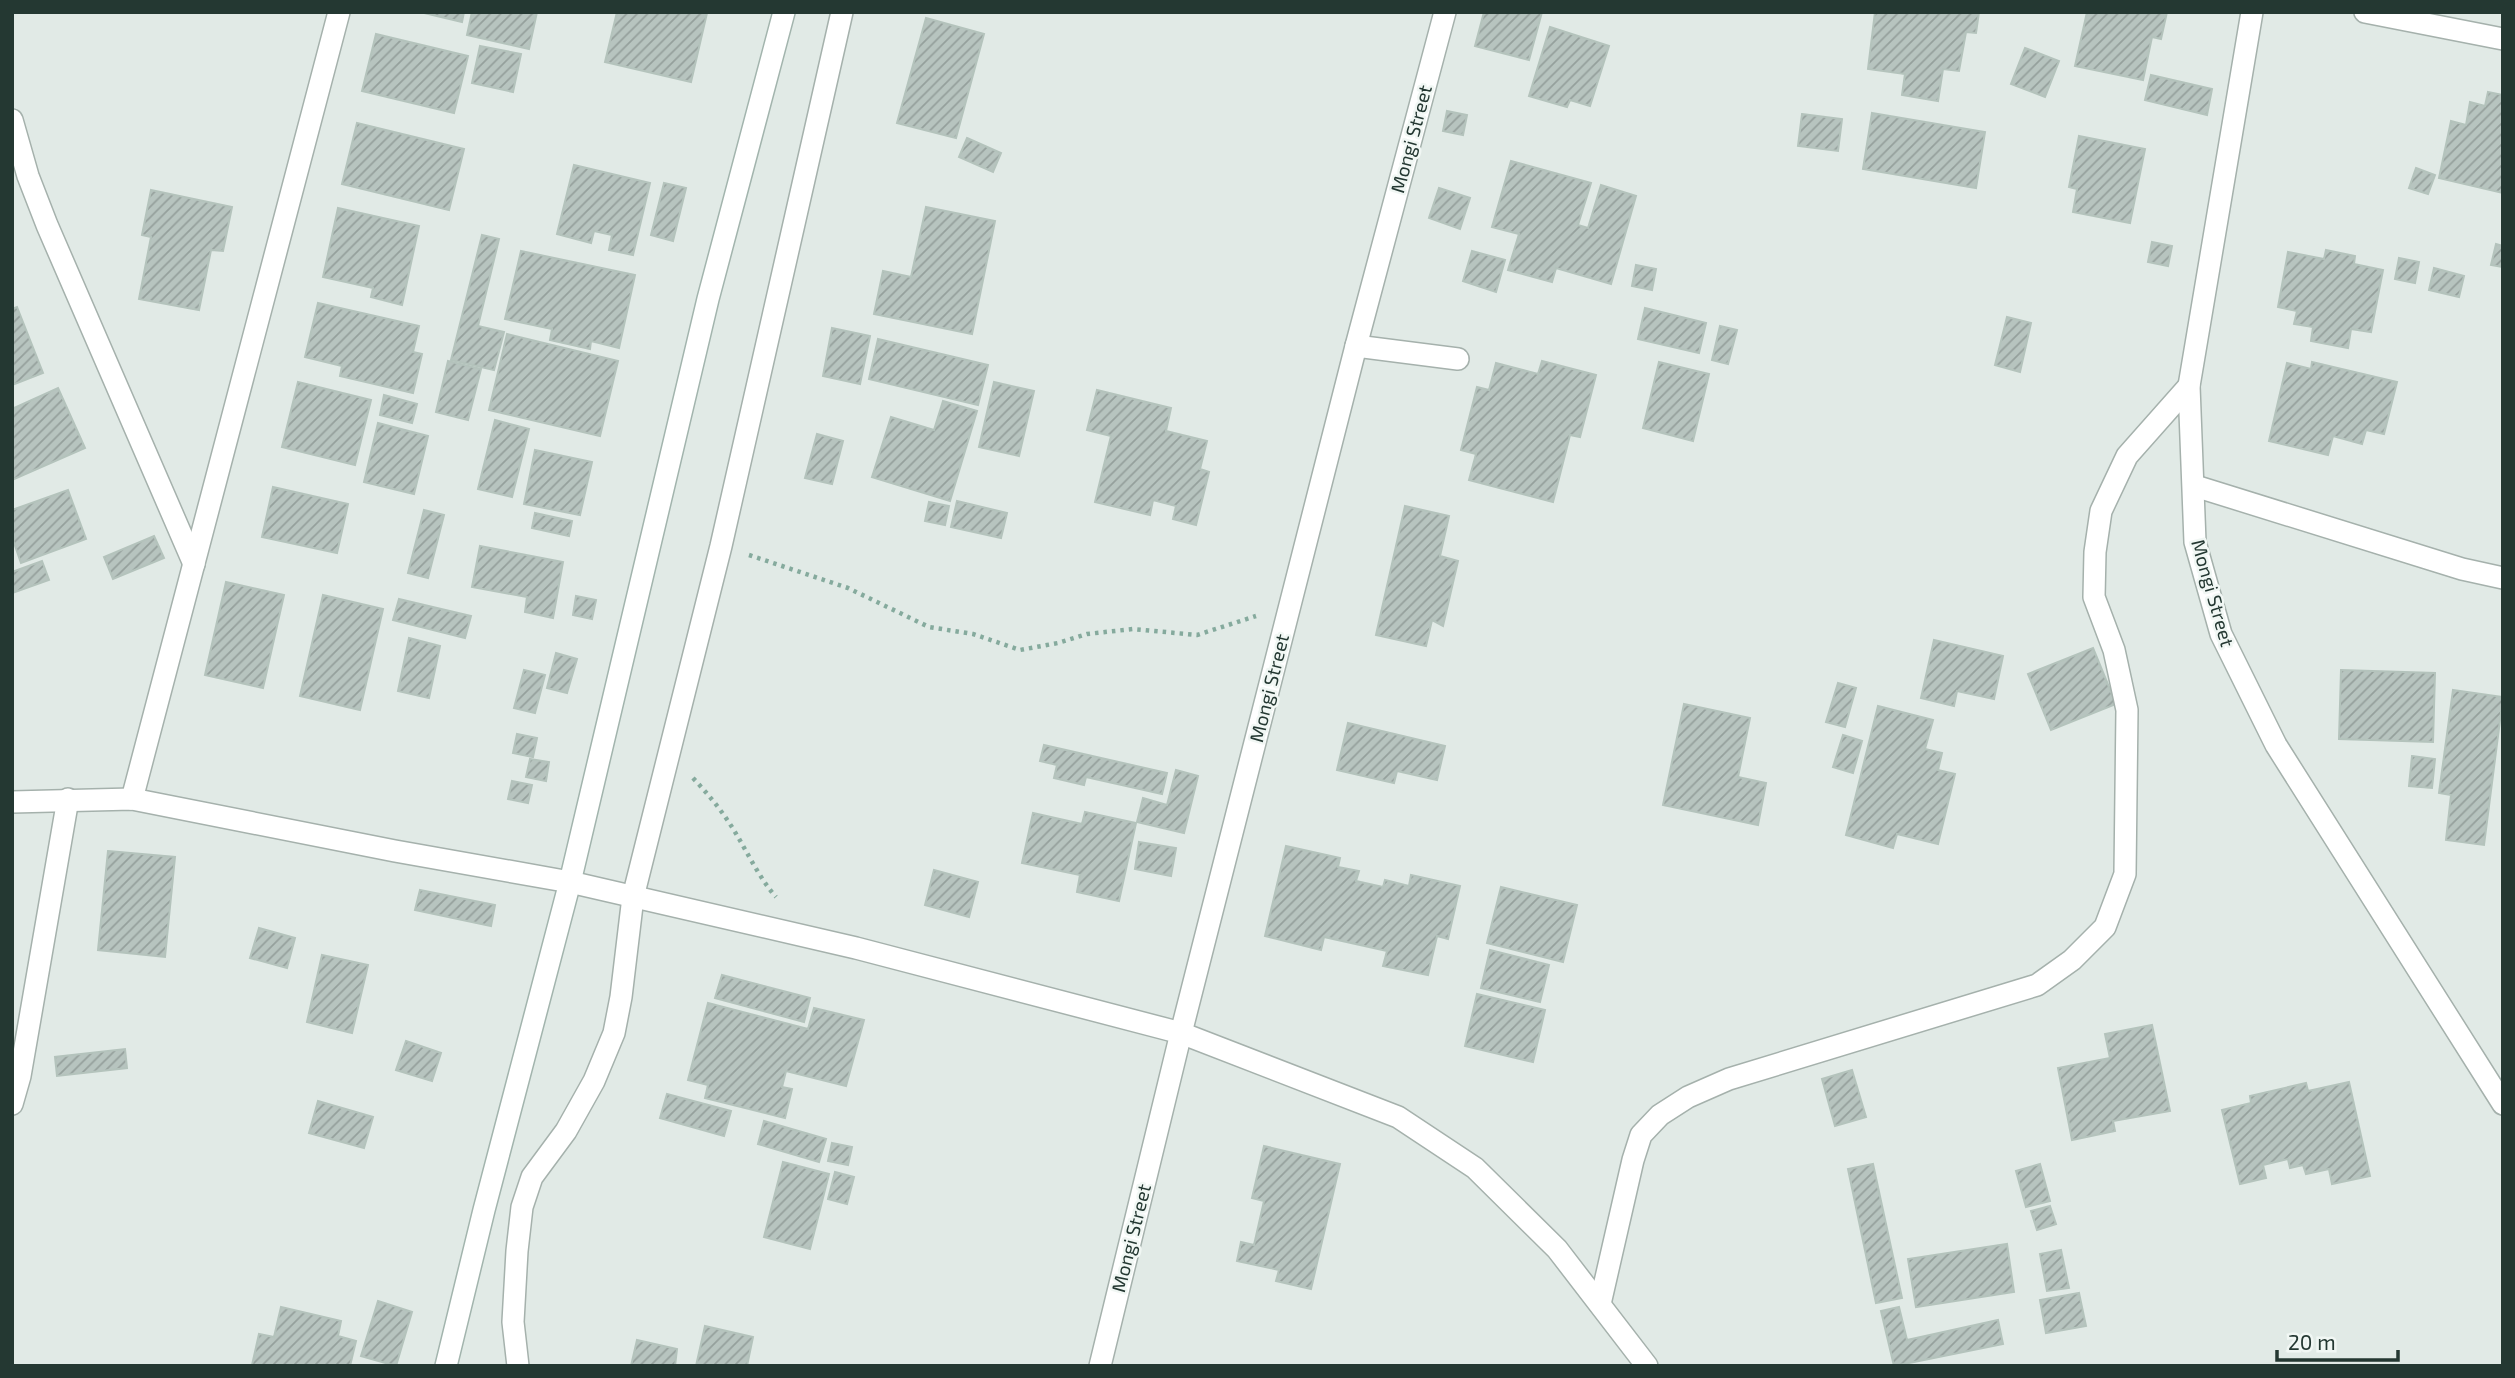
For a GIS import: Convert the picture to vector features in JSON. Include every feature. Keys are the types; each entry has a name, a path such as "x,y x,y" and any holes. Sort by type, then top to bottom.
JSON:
{"street":[{"path":"132,799 339,12"},
{"path":"446,1366 484,1209 570,882 708,299 784,12"},
{"path":"518,1366 513,1322 522,1207 532,1177 566,1131 594,1080 614,1033 634,897 721,546 842,12"},
{"name":"Mongi Street","path":"1100,1366 1290,604 1446,12"},
{"name":"Mongi Street","path":"2252,12 2189,386 2195,486 2195,542 2221,634 2276,745 2503,1104"},
{"path":"2365,12 2503,39"},
{"path":"12,120 28,176 47,225 194,564"},
{"path":"1356,346 1458,359"},
{"path":"1600,1304 1633,1160 1641,1135 1660,1115 1688,1097 1730,1079 2037,985 2072,960 2105,928 2125,874 2127,710 2115,650 2094,597 2095,552 2101,511 2127,456 2189,386"},
{"path":"2195,486 2462,569 2503,578"},
{"path":"12,1104 22,1063 68,799"},
{"path":"12,802 132,799 395,851 570,882 801,935 1181,1033 1398,1117 1475,1168 1557,1250 1647,1366"}],"path":[{"path":"721,546 848,588 929,627 973,634 1020,650 1087,634 1133,629 1197,635 1290,604"},
{"path":"670,753 709,794 759,876 785,906 801,935"}],"building":[{"path":"420,12 464,12 462,22"},
{"path":"472,12 537,12 529,49 467,35"},
{"path":"617,12 707,13 691,82 605,62"},
{"path":"1484,12 1542,12 1529,60 1475,46"},
{"path":"1875,12 1979,12 1976,33 1966,32 1959,71 1943,69 1938,101 1902,95 1905,74 1868,69"},
{"path":"2087,12 2167,12 2161,39 2152,37 2143,80 2075,66"},
{"path":"926,18 984,34 956,138 897,123"},
{"path":"1550,27 1609,46 1590,106 1570,100 1567,107 1529,96"},
{"path":"376,34 468,56 454,113 362,91"},
{"path":"480,46 521,54 513,92 472,83"},
{"path":"2025,48 2059,61 2045,97 2011,84"},
{"path":"2151,75 2212,89 2207,115 2145,100"},
{"path":"2488,92 2503,95 2503,193 2439,178 2451,121 2466,125 2470,102 2485,106"},
{"path":"1447,111 1467,115 1463,135 1443,131"},
{"path":"1872,113 1985,132 1976,188 1863,169"},
{"path":"1802,114 1842,119 1838,151 1798,146"},
{"path":"357,123 464,149 449,210 342,184"},
{"path":"2079,136 2145,149 2130,223 2073,212 2077,189 2069,187"},
{"path":"967,138 1001,153 993,172 959,157"},
{"path":"1511,161 1591,183 1578,225 1588,228 1601,185 1636,196 1611,284 1556,268 1552,282 1508,270 1519,234 1492,227"},
{"path":"574,165 650,183 633,255 609,250 612,235 594,231 591,243 557,234"},
{"path":"2416,168 2435,175 2428,194 2409,188"},
{"path":"664,183 686,188 673,241 651,235"},
{"path":"1439,188 1470,198 1460,229 1429,218"},
{"path":"151,190 232,207 223,251 211,250 199,310 139,299 151,237 142,235"},
{"path":"926,207 995,221 972,334 874,314 883,271 911,277"},
{"path":"338,208 419,226 402,305 371,297 373,288 323,277"},
{"path":"482,235 499,239 478,326 504,332 494,370 451,360"},
{"path":"2152,242 2172,246 2168,266 2148,262"},
{"path":"2496,244 2503,246 2503,267 2491,265"},
{"path":"2326,250 2355,256 2354,264 2383,270 2371,332 2351,329 2348,348 2311,341 2313,327 2294,324 2297,311 2278,307 2288,252 2324,259"},
{"path":"521,251 635,275 619,348 591,341 590,349 550,340 552,329 505,319"},
{"path":"1472,251 1505,260 1496,292 1463,281"},
{"path":"2399,258 2419,262 2415,283 2395,279"},
{"path":"1636,265 1656,269 1652,290 1632,286"},
{"path":"2434,268 2464,276 2459,297 2429,290"},
{"path":"318,303 419,326 413,352 422,354 413,393 340,376 342,366 305,357"},
{"path":"17,307 43,373 12,385 12,309"},
{"path":"1645,308 1706,323 1699,353 1638,339"},
{"path":"2007,317 2031,323 2020,372 1995,365"},
{"path":"1720,326 1737,330 1728,364 1712,360"},
{"path":"832,328 870,336 860,384 823,376"},
{"path":"507,334 618,361 600,436 489,410"},
{"path":"878,339 988,365 978,405 869,379"},
{"path":"448,361 481,369 468,420 436,412"},
{"path":"1542,361 1596,375 1580,437 1570,435 1553,502 1469,480 1476,454 1461,450 1477,387 1489,390 1496,363 1538,374"},
{"path":"1659,362 1709,374 1693,441 1643,428"},
{"path":"2312,362 2397,382 2384,434 2366,430 2362,444 2333,436 2328,455 2269,441 2287,363 2311,369"},
{"path":"298,382 371,400 355,465 282,447"},
{"path":"994,382 1034,391 1019,456 979,447"},
{"path":"58,388 85,448 12,480 12,409"},
{"path":"1097,390 1171,408 1166,431 1207,441 1200,469 1209,472 1196,525 1173,519 1176,506 1153,500 1150,515 1095,502 1111,436 1087,430"},
{"path":"384,395 417,404 412,423 380,415"},
{"path":"943,401 977,411 950,501 872,477 891,417 934,430"},
{"path":"495,420 529,429 512,497 478,489"},
{"path":"378,423 428,436 414,494 364,482"},
{"path":"817,434 843,441 832,484 805,478"},
{"path":"535,450 592,462 580,515 524,504"},
{"path":"273,487 348,504 337,553 262,537"},
{"path":"68,490 86,539 21,563 12,537 12,510"},
{"path":"957,501 1007,513 1001,538 951,527"},
{"path":"929,502 949,506 945,525 925,521"},
{"path":"1405,506 1449,516 1440,556 1458,561 1443,626 1432,620 1426,646 1376,635"},
{"path":"424,510 444,515 428,578 408,573"},
{"path":"535,513 572,521 569,536 532,528"},
{"path":"154,536 164,558 113,579 104,557"},
{"path":"480,546 563,562 553,618 525,612 527,597 472,587"},
{"path":"42,561 49,580 12,593 12,572"},
{"path":"226,582 284,595 263,688 205,675"},
{"path":"323,595 383,609 360,710 300,696"},
{"path":"576,596 596,600 592,619 573,615"},
{"path":"399,599 471,616 465,638 393,620"},
{"path":"409,638 440,646 429,698 398,691"},
{"path":"1934,640 2003,656 1994,699 1957,691 1954,706 1921,698"},
{"path":"2093,648 2116,704 2051,730 2028,674"},
{"path":"556,653 577,659 567,693 547,688"},
{"path":"524,670 545,675 535,713 514,708"},
{"path":"2341,670 2435,673 2433,742 2339,739"},
{"path":"1838,683 1856,688 1845,727 1826,722"},
{"path":"2453,690 2503,697 2484,845 2446,840 2451,795 2439,793"},
{"path":"1684,704 1750,718 1738,777 1766,783 1758,825 1663,805"},
{"path":"1878,706 1933,720 1925,749 1942,753 1938,770 1955,774 1938,844 1897,834 1893,848 1846,835"},
{"path":"1348,723 1445,746 1437,780 1397,771 1394,783 1337,770"},
{"path":"517,734 537,738 533,757 513,753"},
{"path":"1843,735 1862,741 1853,773 1833,767"},
{"path":"1044,745 1167,773 1162,794 1086,777 1084,785 1054,778 1057,765 1040,761"},
{"path":"2412,756 2435,759 2432,788 2409,786"},
{"path":"530,759 549,762 546,781 526,777"},
{"path":"1176,770 1198,776 1184,833 1137,822 1143,798 1167,805"},
{"path":"512,781 532,785 528,803 508,799"},
{"path":"1085,812 1136,823 1119,901 1077,892 1080,875 1022,863 1033,813 1082,824"},
{"path":"1139,842 1176,848 1171,876 1135,869"},
{"path":"1286,846 1340,858 1338,867 1359,871 1356,881 1383,887 1385,880 1409,886 1411,875 1460,886 1448,939 1437,936 1428,975 1383,966 1387,951 1324,937 1321,950 1265,936"},
{"path":"108,851 175,857 165,957 98,950"},
{"path":"934,870 978,882 969,917 925,905"},
{"path":"1501,887 1577,905 1563,962 1487,943"},
{"path":"420,890 495,905 491,926 415,910"},
{"path":"259,928 295,938 287,968 250,958"},
{"path":"1490,950 1549,965 1540,1002 1481,988"},
{"path":"322,955 368,965 352,1033 307,1022"},
{"path":"722,975 810,998 804,1022 715,998"},
{"path":"1477,994 1545,1010 1533,1062 1465,1046"},
{"path":"708,1003 808,1029 814,1008 864,1020 846,1086 786,1071 782,1087 792,1089 785,1118 705,1098 708,1085 688,1080"},
{"path":"2152,1025 2170,1111 2113,1121 2115,1131 2072,1140 2058,1068 2110,1058 2105,1034"},
{"path":"406,1041 441,1053 432,1081 396,1070"},
{"path":"125,1049 127,1068 57,1076 55,1057"},
{"path":"1852,1070 1866,1117 1835,1126 1822,1079"},
{"path":"2349,1082 2370,1176 2332,1184 2329,1169 2306,1174 2303,1165 2290,1168 2288,1159 2263,1165 2266,1178 2240,1184 2222,1110 2251,1103 2250,1096 2306,1083 2308,1091"},
{"path":"667,1094 731,1111 724,1136 660,1118"},
{"path":"318,1101 373,1117 364,1148 309,1133"},
{"path":"764,1121 826,1139 819,1162 758,1144"},
{"path":"832,1143 852,1147 848,1165 828,1161"},
{"path":"1264,1146 1340,1164 1311,1289 1276,1281 1279,1270 1237,1261 1241,1242 1254,1245 1264,1201 1252,1198"},
{"path":"783,1162 829,1174 810,1249 764,1237"},
{"path":"1873,1164 1902,1298 1876,1303 1848,1169"},
{"path":"2040,1164 2050,1201 2026,1207 2016,1171"},
{"path":"835,1172 854,1177 847,1204 828,1199"},
{"path":"2050,1206 2056,1224 2037,1230 2031,1211"},
{"path":"2007,1244 2014,1292 1916,1307 1908,1259"},
{"path":"2061,1250 2069,1288 2047,1291 2040,1254"},
{"path":"2079,1293 2086,1326 2046,1333 2040,1300"},
{"path":"378,1301 412,1312 396,1366 361,1356"},
{"path":"281,1307 341,1321 338,1336 356,1341 350,1366 252,1365 259,1334 274,1337"},
{"path":"1899,1307 1907,1340 1998,1320 2003,1344 1894,1366 1881,1311"},
{"path":"705,1326 753,1337 747,1366 696,1366"},
{"path":"637,1340 677,1349 675,1366 631,1366"}]}
